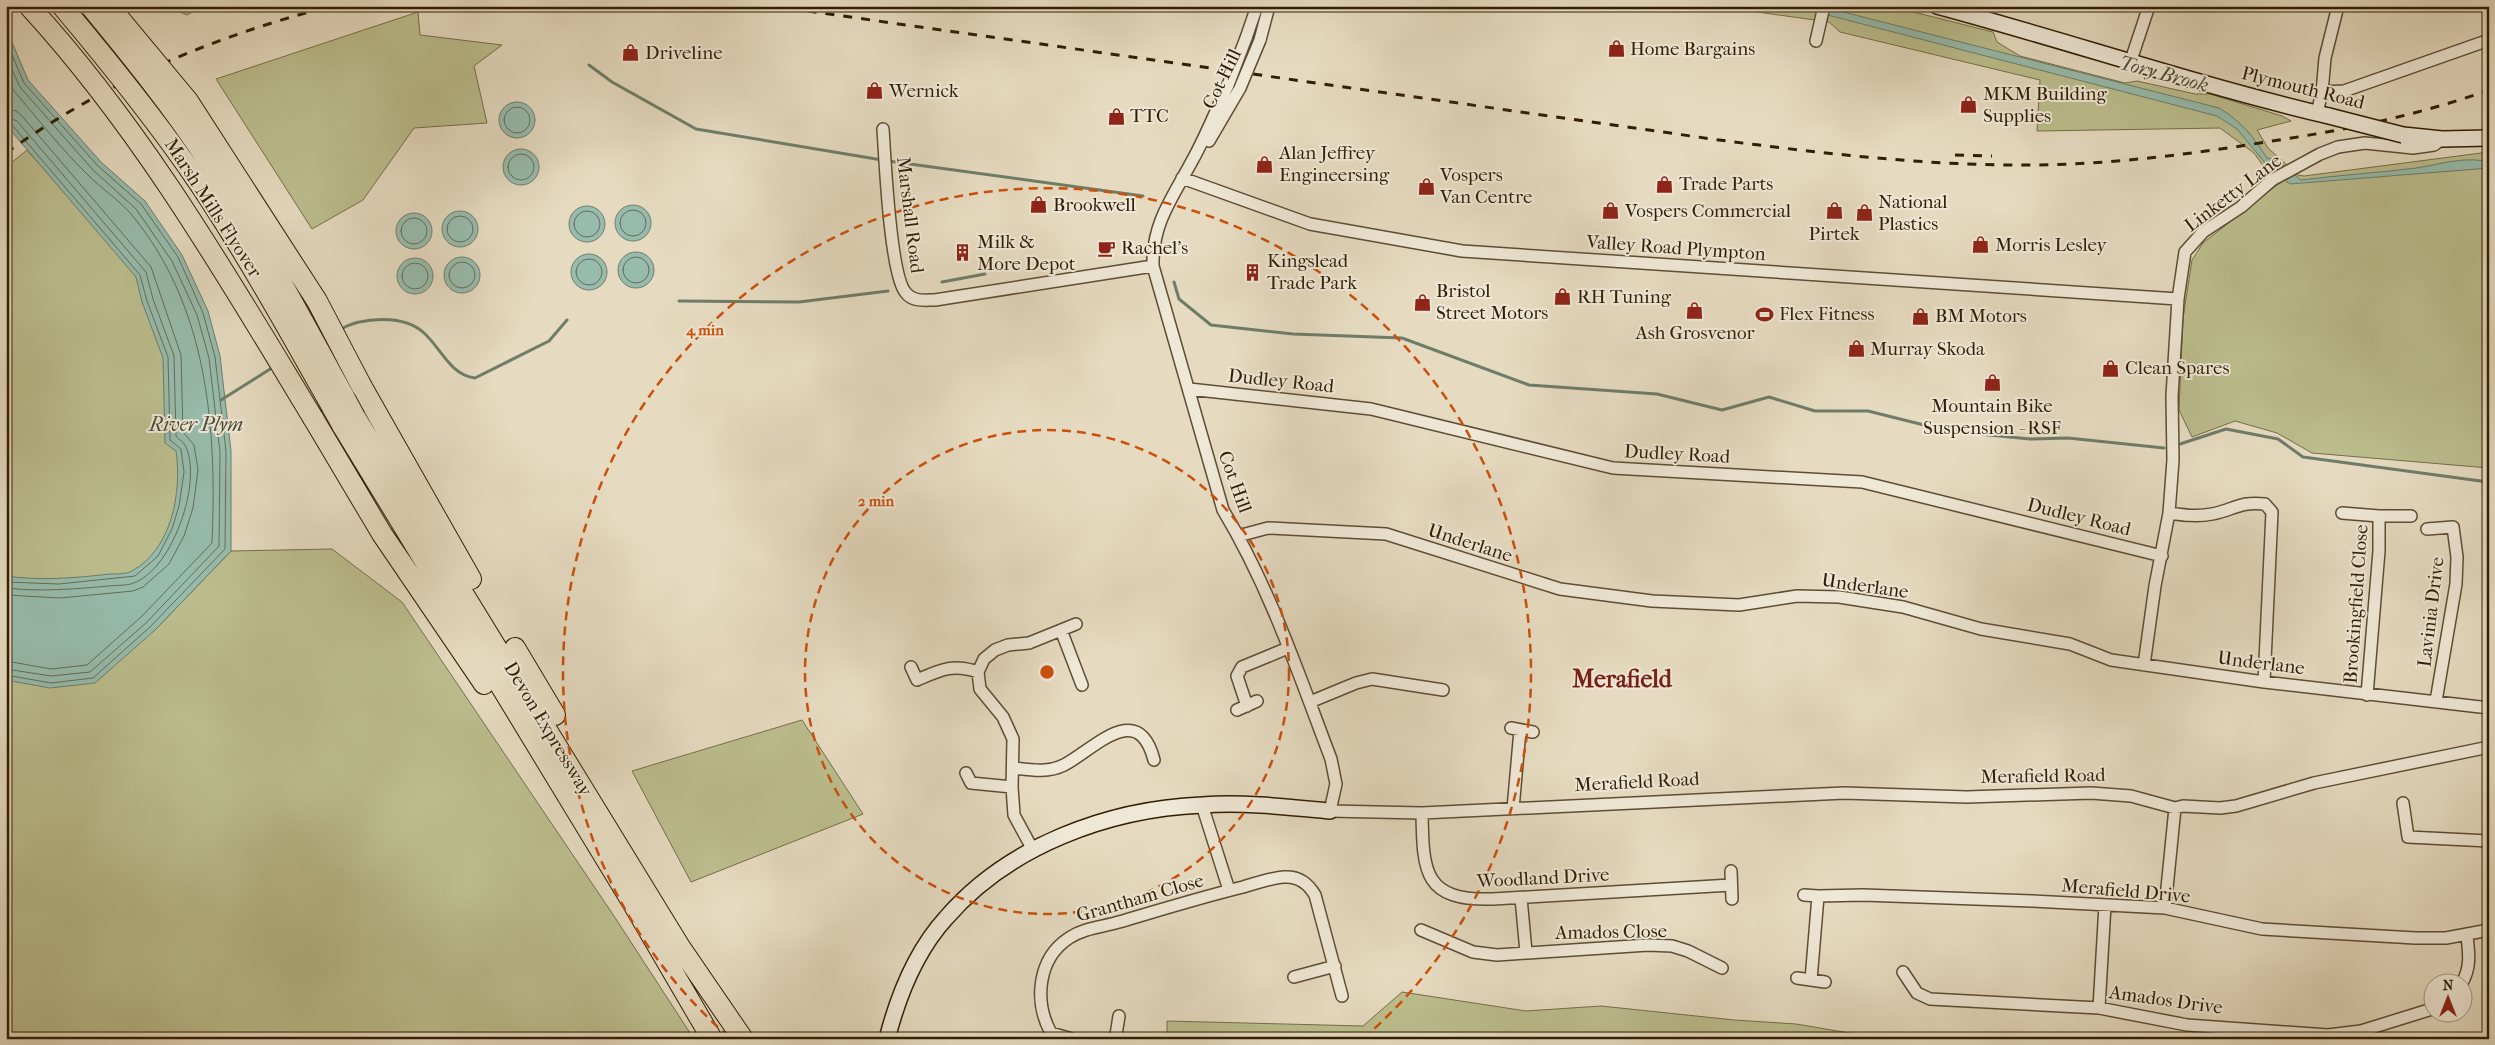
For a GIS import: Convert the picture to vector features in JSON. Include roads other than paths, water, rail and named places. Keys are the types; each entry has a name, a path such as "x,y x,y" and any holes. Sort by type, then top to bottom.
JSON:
{"highway":[{"path":"29,6 84,70 120,116 214,258 382,534 428,604 506,716 537,745"},
{"name":"Marsh Mills Flyover","path":"62,6 156,121 245,255 348,421"},
{"name":"Marsh Mills Flyover","path":"90,6 146,73 210,164 298,314 348,421"},
{"path":"109,6 188,101 317,301 362,387 472,581 534,679 645,866 714,997"},
{"name":"Devon Expressway","path":"348,421 515,675 680,947 743,1039"},
{"name":"Devon Expressway","path":"348,421 537,745 712,1039"},
{"path":"472,581 515,675"}],"main road":[{"name":"Plymouth Road","path":"1937,6 2022,29 2130,63 2403,134 2442,139 2489,138"},
{"name":"Merafield Road","path":"887,1039 894,1010 910,972 945,919 976,886 1000,868 1033,850 1085,827 1147,811 1202,805 1269,806 1330,811"}],"street":[{"name":"Cot Hill","path":"1234,86 1246,38 1257,6"},
{"name":"Cot Hill","path":"1269,6 1260,40 1234,86 1209,140 1182,178 1157,226 1152,247 1153,266 1223,510 1238,536 1274,611 1331,760 1336,784 1330,811"},
{"path":"1816,41 1824,6"},
{"path":"2130,63 2149,6"},
{"path":"2323,114 2322,92 2325,58 2338,6"},
{"path":"2322,92 2344,91 2489,40"},
{"name":"Marshall Road","path":"883,129 897,274 905,293 915,300 935,300 1153,266"},
{"name":"Linketty Lane","path":"2144,665 2155,586 2169,513 2173,460 2172,396 2178,298 2185,252 2203,232 2242,207 2272,180 2338,147 2365,144 2413,148 2434,146 2442,139"},
{"name":"Valley Road Plympton","path":"1182,178 1310,224 1462,251 2178,298"},
{"name":"Dudley Road","path":"1189,389 1371,409 1613,468 1862,482 2162,556"},
{"path":"2169,513 2192,516 2213,514 2241,503 2252,502 2265,504 2272,512 2264,682"},
{"name":"Brookingfield Close","path":"2342,513 2410,516"},
{"name":"Brookingfield Close","path":"2367,695 2379,550 2379,516"},
{"name":"Lavinia Drive","path":"2427,529 2452,521 2457,557 2456,584 2436,701"},
{"name":"Underlane","path":"1238,536 1268,528 1386,534 1560,589 1652,601 1739,605 1797,596 1839,597 1903,607 1981,629 2070,644 2111,660 2264,682 2489,708"},
{"path":"1033,850 1014,815 1012,787 1014,768 1013,739 1003,717 980,689 978,672 984,659 995,650 1008,645 1029,643 1076,624"},
{"path":"1061,630 1082,684"},
{"path":"1247,706 1237,676 1242,667 1288,648"},
{"path":"911,667 917,680 952,667 964,667 978,672"},
{"path":"1310,702 1356,683 1372,679 1443,690"},
{"path":"1513,809 1516,729 1533,732"},
{"path":"1014,768 1046,771 1064,765 1094,744 1116,732 1132,732 1145,738 1151,747 1154,760"},
{"name":"Merafield Road","path":"1330,811 1422,814 1844,793 1966,797 2091,793 2131,796 2175,808 2183,806 2220,808 2236,806 2314,783 2489,747"},
{"path":"966,773 971,783 1012,787"},
{"path":"2403,802 2408,837 2489,841"},
{"name":"Grantham Close","path":"1202,805 1229,890"},
{"path":"2165,908 2175,808"},
{"name":"Woodland Drive","path":"1422,814 1423,854 1428,874 1439,887 1452,897 1470,900 1522,898 1731,884"},
{"path":"1731,871 1732,899"},
{"name":"Grantham Close","path":"1072,1039 1051,1033 1044,1018 1041,998 1042,972 1054,952 1069,938 1091,928 1114,924 1229,890 1284,877 1298,878 1308,885 1315,895 1342,996"},
{"name":"Merafield Drive","path":"1804,895 1912,897 2165,908 2262,929 2415,938 2466,936 2489,930"},
{"path":"1811,980 1818,896"},
{"path":"1522,898 1526,952"},
{"path":"2099,1008 2105,905"},
{"name":"Amados Close","path":"1420,930 1474,952 1497,955 1648,945 1688,951 1722,968"},
{"path":"2466,936 2470,958 2468,972"},
{"path":"1294,977 1334,966"},
{"name":"Amados Drive","path":"1903,972 1917,993 1930,999 2099,1008 2187,1025 2328,1035 2361,1031 2422,1012"},
{"path":"1797,978 1825,982"},
{"path":"1112,1039 1116,1035 1119,1016"}],"water":[{"path":"1793,6 1820,6 2219,108 2234,118 2246,130 2267,158 2277,160 2301,180 2416,168 2462,160 2489,162 2489,168 2290,184 2271,170 2237,129 2217,116"},
{"name":"River Plym","path":"6,28 28,80 101,162 145,201 182,255 208,311 220,356 231,451 231,551 154,631 95,683 50,688 6,680 6,576 58,578 121,574 132,571 146,561 157,549 171,518 177,484 176,451 165,443 163,358 142,302 136,277 6,125"},
{"path":"517,102 524,103 530,107 534,113 534,127 530,133 524,137 517,138 510,137 504,133 500,127 499,120 500,113 504,107 510,103"},
{"path":"521,149 528,150 534,154 538,160 538,174 534,180 528,184 521,185 514,184 508,180 504,174 503,167 504,160 508,154 514,150"},
{"path":"633,205 640,206 646,210 650,216 650,230 646,236 640,240 633,241 626,240 620,236 616,230 615,223 616,216 620,210 626,206"},
{"path":"587,206 594,207 600,211 604,217 604,231 600,237 594,241 587,242 580,241 574,237 570,231 569,224 570,217 574,211 580,207"},
{"path":"460,211 467,212 473,216 477,222 477,236 473,242 467,246 460,247 453,246 447,242 443,236 442,229 443,222 447,216 453,212"},
{"path":"414,213 421,214 427,218 431,224 431,238 427,244 421,248 414,249 407,248 401,244 397,238 396,231 397,224 401,218 407,214"},
{"path":"636,252 643,253 649,257 653,263 653,277 649,283 643,287 636,288 629,287 623,283 619,277 618,270 619,263 623,257 629,253"},
{"path":"589,254 596,255 602,259 606,265 606,279 602,285 596,289 589,290 582,289 576,285 572,279 571,272 572,265 576,259 582,255"},
{"path":"462,257 469,258 475,262 479,268 479,282 475,288 469,292 462,293 455,292 449,288 445,282 444,275 445,268 449,262 455,258"},
{"path":"415,258 422,259 428,263 432,269 432,283 428,289 422,293 415,294 408,293 402,289 398,283 397,276 398,269 402,263 408,259"}],"waterway":[{"path":"589,65 612,82 696,129 882,160"},
{"path":"888,161 1143,196"},
{"path":"942,282 985,274"},
{"path":"1174,282 1179,299 1211,325 1293,334 1402,338 1529,385 1657,394 1722,410 1769,397 1815,411 1868,411 1948,431 2030,439 2068,438 2164,448"},
{"path":"679,301 799,302 888,291"},
{"path":"339,330 370,320 394,320 405,323 416,327 424,333 459,372 475,378 549,341 567,320"},
{"path":"221,400 275,366"},
{"path":"2180,444 2226,429 2278,439 2303,457 2488,482"}],"railway":[{"path":"6,153 82,104 162,64 245,32 332,6"},
{"path":"772,6 1719,140 1850,156 1939,163 2070,164 2121,161 2197,152 2355,127 2436,107 2489,90"},
{"path":"1955,155 1992,156"}],"place":[{"name":"Home Bargains","path":"1616,49"},
{"name":"Driveline","path":"631,53"},
{"name":"Wernick","path":"875,91"},
{"name":"MKM Building Supplies","path":"1969,105"},
{"name":"TTC","path":"1116,116"},
{"name":"Alan Jeffrey Engineersing","path":"1265,164"},
{"name":"Trade Parts","path":"1665,184"},
{"name":"Vospers Van Centre","path":"1426,186"},
{"name":"Brookwell","path":"1039,205"},
{"name":"Vospers Commercial","path":"1611,211"},
{"name":"Pirtek","path":"1834,211"},
{"name":"National Plastics","path":"1864,213"},
{"name":"Morris Lesley","path":"1981,245"},
{"name":"Rachel's","path":"1107,248"},
{"name":"Milk & More Depot","path":"963,253"},
{"name":"Kingslead Trade Park","path":"1253,272"},
{"name":"RH Tuning","path":"1563,297"},
{"name":"Bristol Street Motors","path":"1422,302"},
{"name":"Ash Grosvenor","path":"1695,310"},
{"name":"Flex Fitness","path":"1765,314"},
{"name":"BM Motors","path":"1921,316"},
{"name":"Murray Skoda","path":"1856,349"},
{"name":"Clean Spares","path":"2111,368"},
{"name":"Mountain Bike Suspension - RSF","path":"1992,383"}],"district":[{"name":"Merafield","path":"1622,679"}],"water label":[{"name":"Tory Brook","path":"2164,74"}]}
